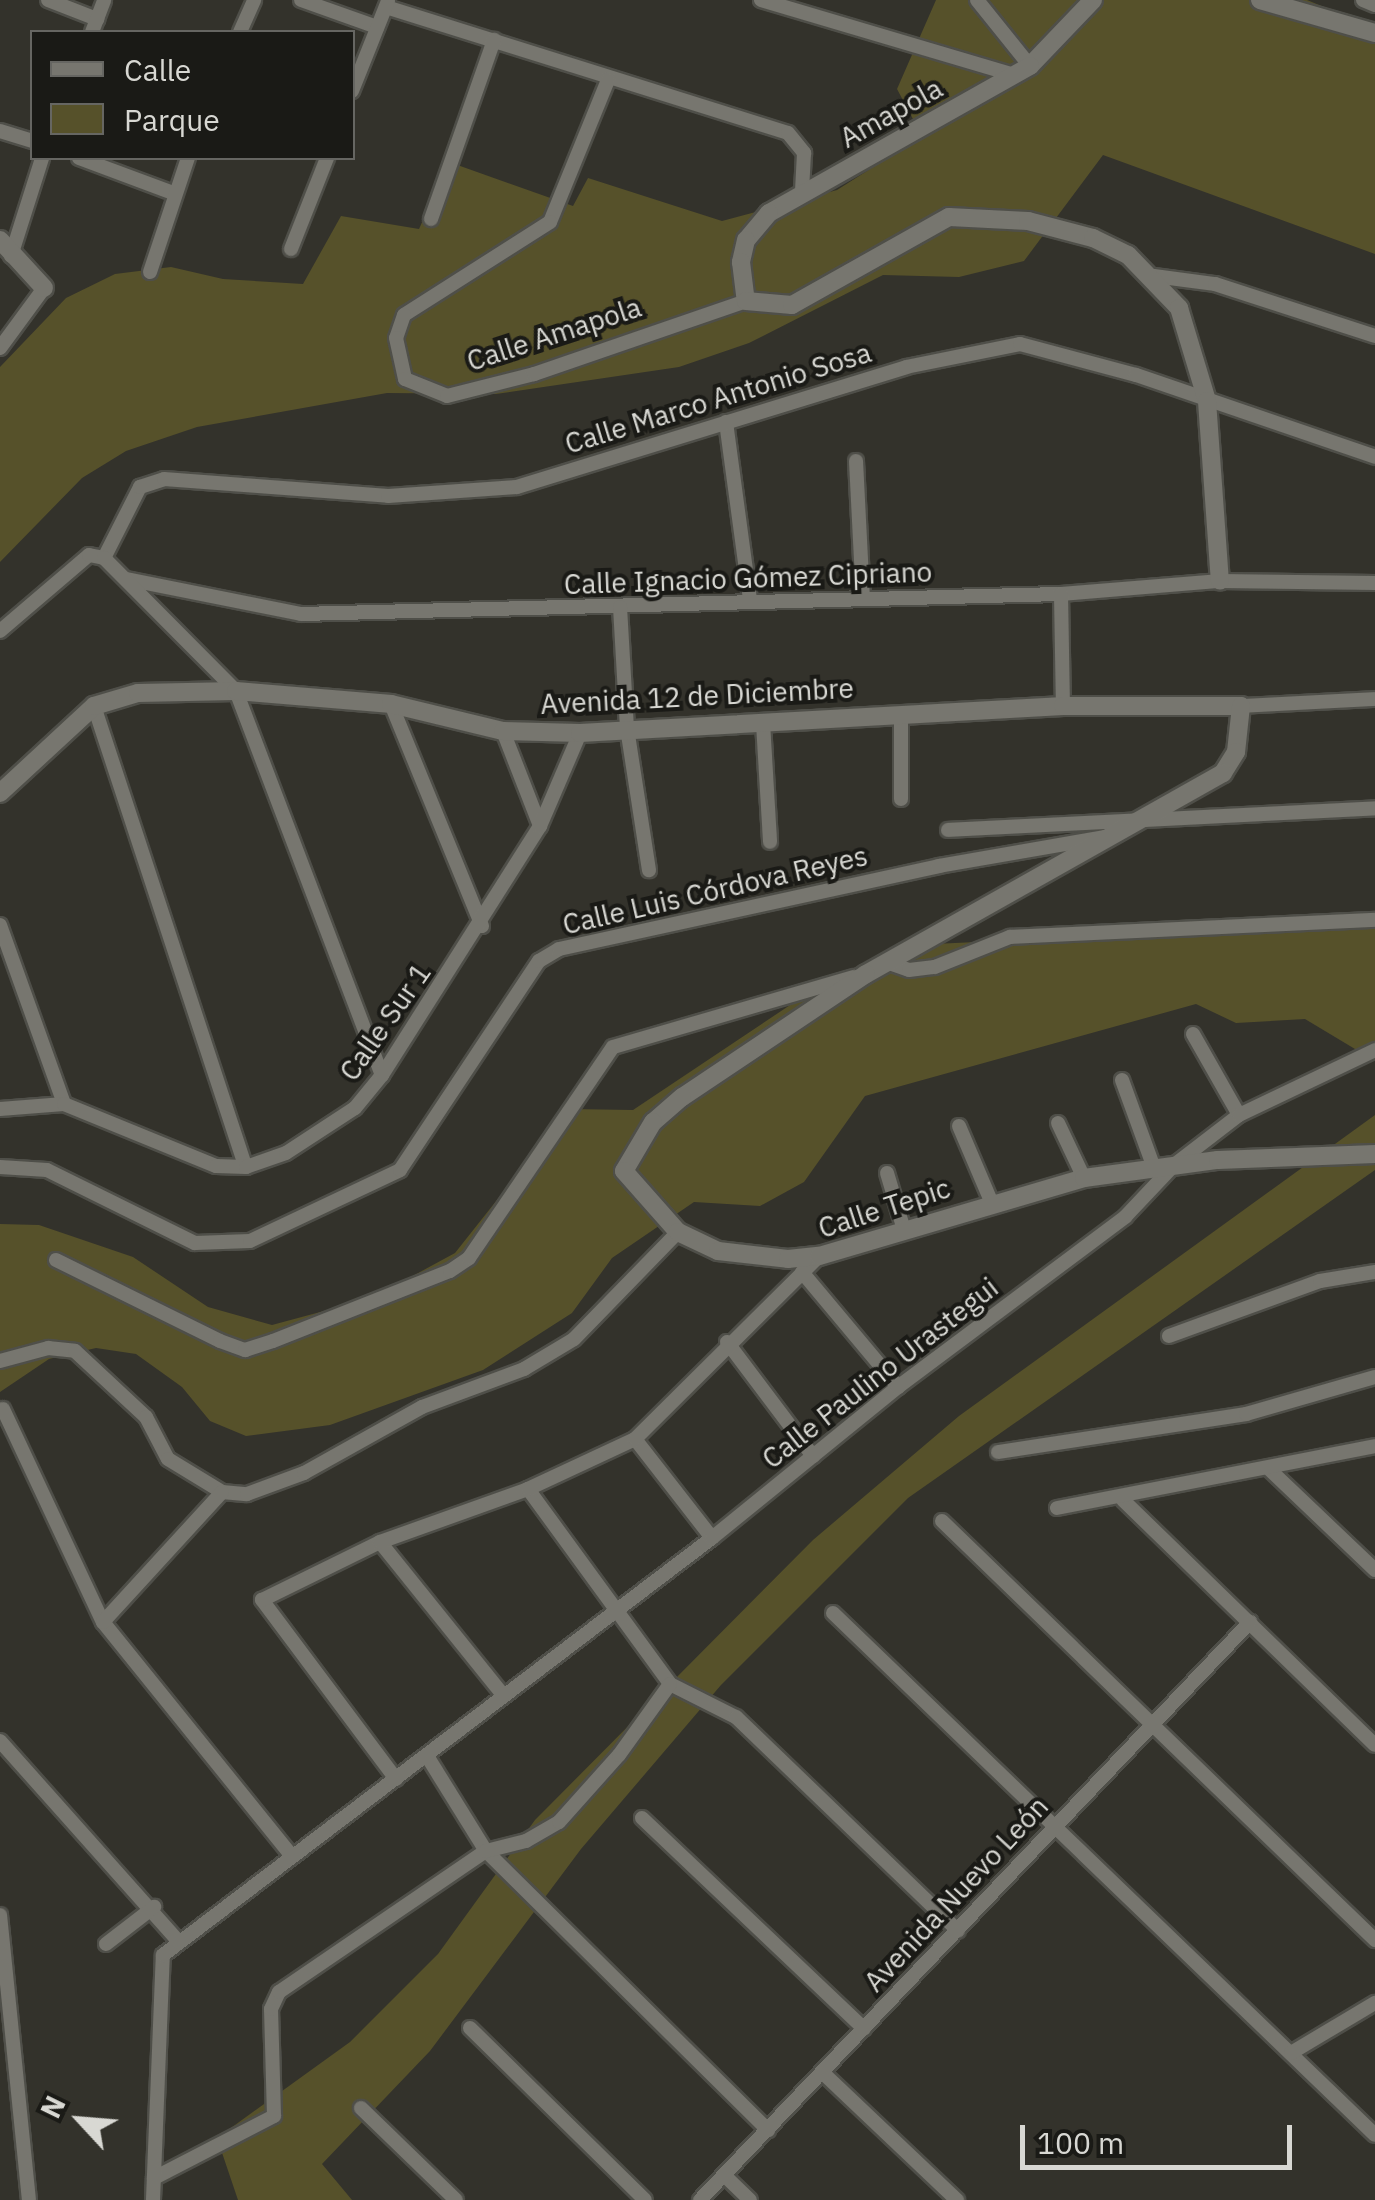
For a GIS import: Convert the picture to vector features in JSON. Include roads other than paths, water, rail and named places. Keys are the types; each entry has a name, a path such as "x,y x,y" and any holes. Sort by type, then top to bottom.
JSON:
{"street":[{"path":"48,0 94,26 104,0"},
{"path":"241,30 254,0"},
{"path":"300,0 377,27"},
{"path":"760,0 1022,71"},
{"path":"977,0 1022,71"},
{"name":"Amapola","path":"744,292 740,262 746,240 802,189 873,158 1022,71 1093,0"},
{"path":"1260,0 1375,33"},
{"path":"1363,0 1375,5"},
{"path":"355,83 387,3 608,80 788,133 804,154 802,189"},
{"path":"431,218 494,40"},
{"name":"Calle Amapola","path":"608,80 550,222 404,314 397,354 405,380 447,396 744,292 792,305 949,217 993,216 1093,238 1154,276 1179,308 1206,401 1220,581"},
{"path":"0,132 30,140"},
{"path":"12,256 41,160"},
{"path":"84,160 174,193"},
{"path":"150,272 187,160"},
{"path":"292,250 326,160"},
{"path":"0,240 44,288 0,348"},
{"path":"1154,276 1215,284 1375,336"},
{"name":"Calle Marco Antonio Sosa","path":"104,558 140,488 164,479 388,496 517,487 906,367 1020,344 1375,457"},
{"path":"726,422 750,600"},
{"path":"856,461 863,598"},
{"path":"0,632 89,555 104,558 236,692 382,1076"},
{"name":"Calle Ignacio Gómez Cipriano","path":"126,579 301,614 1061,594 1220,581 1375,583"},
{"path":"1061,594 1063,706"},
{"path":"620,607 627,728 649,870"},
{"name":"Avenida 12 de Diciembre","path":"0,793 94,706 138,693 236,692 391,704 503,731 580,733 1063,706 1241,706 1375,699"},
{"path":"391,704 482,926"},
{"path":"0,1109 64,1104 216,1166 246,1167 94,706"},
{"path":"1135,824 1223,773 1236,752 1241,706"},
{"path":"901,714 901,798"},
{"path":"763,723 770,842"},
{"path":"503,731 540,826"},
{"name":"Calle Sur 1","path":"246,1167 286,1153 355,1108 382,1076 482,926 540,826 580,733"},
{"path":"948,830 1103,830 1135,824 1375,808"},
{"path":"819,1256 754,1260 672,1225 624,1171 654,1122 866,974 1103,830"},
{"name":"Calle Luis Córdova Reyes","path":"0,1166 47,1170 195,1243 250,1241 400,1170 540,960 559,950 1103,830"},
{"path":"886,962 909,970 936,967 1010,937 1375,920"},
{"path":"0,925 64,1104"},
{"path":"56,1260 244,1350 365,1307 469,1258 612,1048 866,974"},
{"path":"1192,1034 1239,1115"},
{"name":"Calle Paulino Urastegui","path":"154,2178 163,1954 712,1538 898,1387 1124,1216 1164,1166 1239,1115 1375,1050"},
{"path":"1122,1080 1164,1166"},
{"path":"1058,1123 1084,1178"},
{"path":"960,1126 992,1202"},
{"name":"Calle Tepic","path":"396,1779 262,1600 380,1542 528,1489 635,1439 726,1342 819,1256 1084,1178 1164,1166 1375,1154"},
{"path":"887,1173 904,1230"},
{"path":"0,1361 48,1348 75,1350 146,1417 168,1459 222,1492 247,1494 304,1472 422,1407 524,1369 612,1306 672,1225"},
{"path":"802,1272 898,1387"},
{"path":"1169,1336 1320,1281 1375,1272"},
{"path":"726,1342 813,1456"},
{"path":"998,1452 1246,1414 1375,1377"},
{"path":"3,1408 103,1622 292,1856"},
{"path":"635,1439 712,1538"},
{"path":"1057,1508 1123,1500 1375,1446"},
{"path":"1268,1468 1375,1570"},
{"path":"528,1489 670,1684 736,1716 958,1931"},
{"path":"103,1622 222,1492"},
{"path":"1123,1500 1375,1745"},
{"path":"942,1521 1375,1940"},
{"path":"380,1542 504,1695"},
{"path":"832,1614 1375,2135"},
{"name":"Avenida Nuevo León","path":"700,2200 1250,1622"},
{"path":"153,2200 154,2178 274,2116 271,2009 279,1992 486,1851 526,1841 558,1822 619,1756 670,1684"},
{"path":"0,1741 154,1907 178,1942"},
{"path":"428,1756 486,1851 768,2130"},
{"path":"642,1818 864,2029"},
{"path":"106,1944 154,1907"},
{"path":"0,1915 29,2200"},
{"path":"1291,2054 1375,2003"},
{"path":"470,2028 644,2200"},
{"path":"823,2073 956,2200"},
{"path":"361,2108 456,2200"},
{"path":"724,2175 750,2200"}]}
